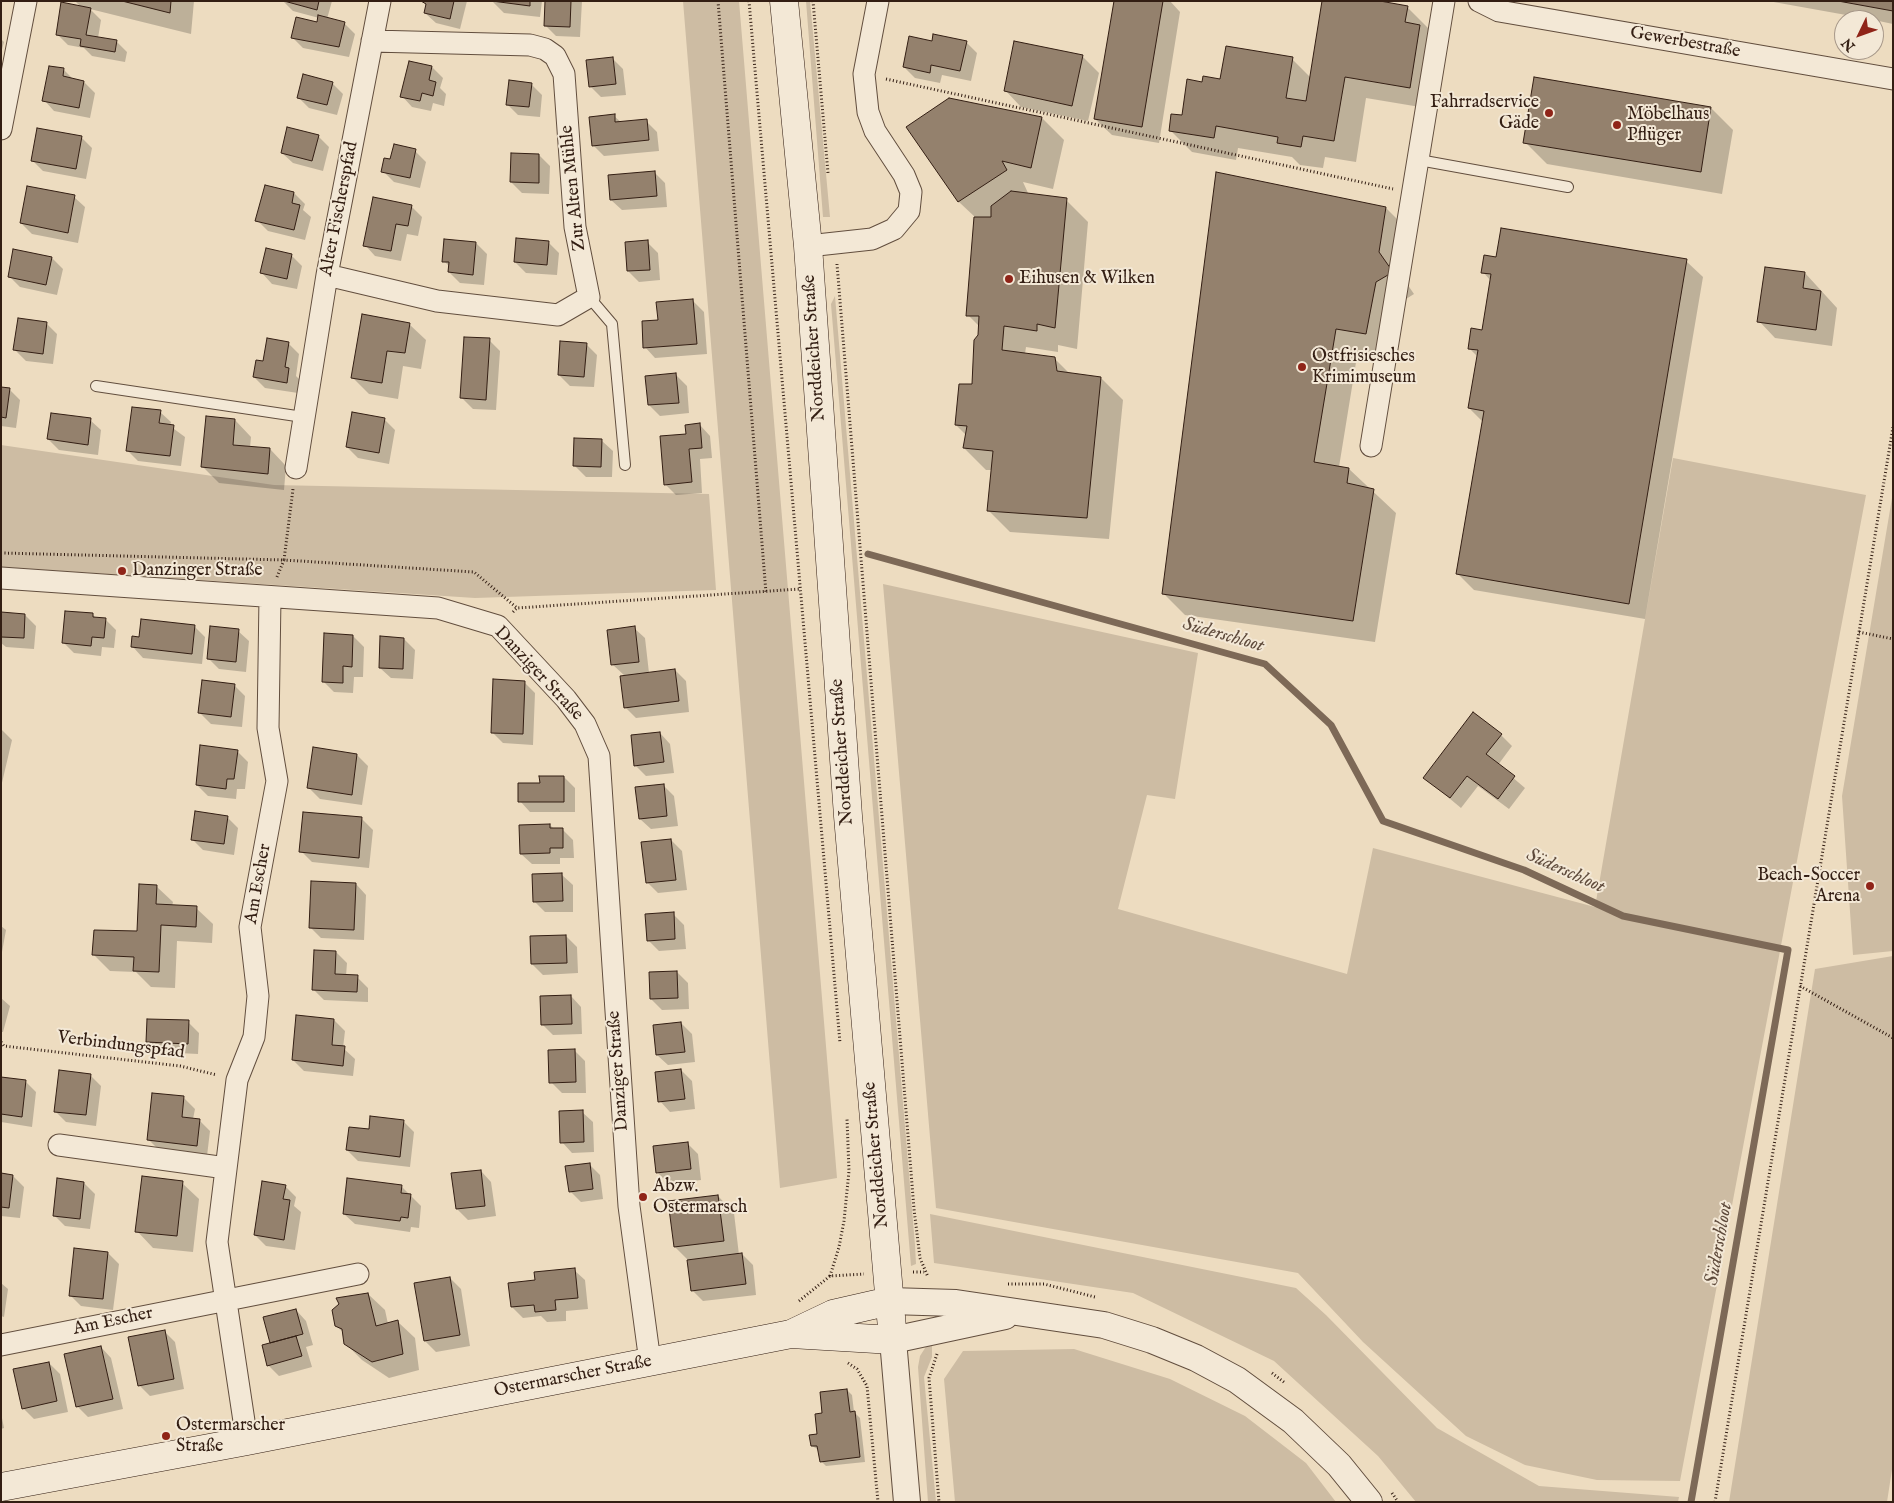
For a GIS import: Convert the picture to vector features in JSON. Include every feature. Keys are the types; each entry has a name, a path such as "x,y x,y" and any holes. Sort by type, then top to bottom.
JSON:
{"main road":[{"name":"Norddeicher Straße","path":"784,1 808,246 848,816 893,1340"},
{"name":"Ostermarscher Straße","path":"1,1487 247,1441 791,1334 833,1314 890,1301"},
{"name":"Ostermarscher Straße","path":"791,1334 893,1340"}],"street":[{"path":"1,129 26,1"},
{"name":"Alter Fischerspfad","path":"296,468 327,275 380,1"},
{"path":"808,246 872,239 894,229 909,211 911,192 904,175 876,131 868,112 864,74 878,1"},
{"path":"1371,446 1444,1"},
{"name":"Gewerbestraße","path":"1478,1 1500,11 1893,79"},
{"name":"Zur Alten Mühle","path":"372,41 530,45 555,56 564,74 575,227 589,297"},
{"path":"327,275 437,301 558,315 589,297"},
{"name":"Danziger Straße","path":"1,578 438,608 498,626 566,699 585,724 599,756 629,1206 650,1362"},
{"name":"Am Escher","path":"247,1441 217,1242 237,1080 254,1037 258,996 250,927 278,781 268,728 270,597"},
{"path":"59,1145 226,1168"},
{"name":"Am Escher","path":"1,1346 225,1299 358,1274"},
{"path":"890,1301 956,1303 1104,1325 1152,1340 1196,1358 1237,1380 1293,1421 1340,1465 1369,1502"},
{"path":"893,1340 1019,1313"},
{"name":"Norddeicher Straße","path":"893,1340 908,1502"}],"lane":[{"path":"1419,160 1568,187"},
{"path":"589,297 612,324 625,465"},
{"path":"96,386 303,417"}],"path":[{"path":"718,1 766,593"},
{"name":"Norddeicher Straße","path":"749,1 841,1048"},
{"path":"813,1 828,177"},
{"path":"864,74 1413,193"},
{"path":"836,244 914,1208 920,1258 924,1272"},
{"path":"1715,1502 1893,427"},
{"path":"284,560 292,499"},
{"path":"1,553 284,560 474,572 516,608"},
{"path":"498,626 516,608 766,593 800,589"},
{"path":"1859,632 1893,639"},
{"path":"1800,986 1893,1038"},
{"name":"Verbindungspfad","path":"1,1042 4,1046 180,1066 237,1080"},
{"name":"Norddeicher Straße","path":"830,1276 839,1247 844,1221 848,1171 847,1116"},
{"path":"936,1332 937,1358 929,1378 939,1502"},
{"path":"836,1338 840,1357 857,1369 867,1386 878,1502"}],"shaded area":[{"path":"683,1 739,1 837,1178 780,1188"},
{"path":"806,1 810,1 830,217 823,217"},
{"path":"835,296 915,1245 916,1264 911,1266 831,304"},
{"path":"1,445 274,485 709,494 716,590 475,598 1,567"},
{"path":"1673,458 1866,495 1680,1481 1597,1480 1525,1465 1466,1436 1363,1342 1298,1273 936,1208 883,584 1198,653 1175,799 1147,795 1118,909 1347,974 1373,848 1595,907"},
{"path":"1893,492 1893,951 1853,955 1842,796"},
{"path":"1893,956 1893,1463 1887,1502 1729,1502 1815,969"},
{"path":"930,1214 1296,1288 1326,1315 1437,1428 1539,1486 1679,1497 1678,1502 1416,1502 1378,1456 1274,1361 1133,1293 934,1263"},
{"path":"927,1345 932,1345 932,1357 924,1377 936,1502 928,1502 918,1367 920,1356"},
{"path":"1074,1349 1170,1379 1245,1416 1306,1463 1336,1502 955,1502 944,1379 963,1351"}],"building":[{"path":"122,1 171,1 170,13"},
{"path":"284,1 319,1 317,10"},
{"path":"421,1 454,1 450,19 424,13 426,4"},
{"path":"492,1 530,1 530,6"},
{"path":"545,1 571,1 570,27 544,26"},
{"path":"1114,1 1163,1 1142,127 1094,119"},
{"path":"1322,1 1380,1 1408,6 1405,22 1420,25 1410,88 1345,77 1334,141 1303,136 1301,147 1277,143 1278,137 1216,126 1214,138 1169,131 1171,114 1182,115 1187,79 1202,82 1203,76 1220,79 1226,46 1293,57 1286,98 1306,101"},
{"path":"1838,1 1893,1 1893,11"},
{"path":"61,2 91,8 86,35 117,40 115,52 80,46 81,39 56,35"},
{"path":"318,15 345,22 339,47 291,38 296,17 317,22"},
{"path":"933,34 967,41 960,71 931,65 930,73 903,67 909,36 932,41"},
{"path":"1014,41 1083,55 1072,106 1004,91"},
{"path":"613,57 616,84 589,87 586,60"},
{"path":"409,61 432,66 429,80 436,82 433,96 422,93 420,101 400,97"},
{"path":"49,66 64,68 63,76 84,81 79,108 42,101"},
{"path":"303,74 333,82 327,105 297,98"},
{"name":"Möbelhaus Pflüger","path":"1534,77 1711,107 1701,172 1523,143"},
{"path":"509,80 532,83 529,107 506,105"},
{"path":"949,98 1042,117 1031,168 1002,161 1007,170 958,202 906,127"},
{"path":"615,114 615,122 647,119 649,140 592,146 589,117"},
{"path":"287,127 319,135 312,161 281,153"},
{"path":"37,128 82,136 76,169 31,161"},
{"path":"394,144 416,149 410,178 381,172 384,158 390,159"},
{"path":"511,153 539,154 539,183 510,182"},
{"path":"655,171 657,196 610,200 608,175"},
{"path":"1216,172 1386,207 1379,252 1393,272 1376,282 1366,334 1336,329 1314,462 1349,468 1347,483 1374,489 1353,621 1162,594"},
{"path":"265,185 294,192 292,203 300,205 294,230 255,221"},
{"path":"27,186 75,195 68,233 20,223"},
{"path":"1011,191 1067,198 1055,328 1037,324 1037,331 1004,326 1002,350 1055,357 1057,371 1101,377 1087,518 987,511 993,451 963,448 967,426 955,425 959,384 972,384 974,340 978,335 979,316 966,316 974,217 991,217 991,206"},
{"path":"373,197 412,205 408,226 396,224 391,251 363,246"},
{"path":"1501,228 1687,259 1629,604 1456,574 1484,411 1468,408 1478,350 1468,349 1471,328 1482,330 1491,274 1481,273 1484,255 1496,257"},
{"path":"516,238 549,241 547,265 514,262"},
{"path":"444,239 476,242 473,275 448,272 449,262 442,262"},
{"path":"648,240 650,270 627,271 625,242"},
{"path":"266,248 292,254 287,279 260,273"},
{"path":"13,249 52,257 46,285 8,277"},
{"path":"1765,267 1805,272 1803,288 1821,291 1816,330 1757,322"},
{"path":"693,299 697,344 643,348 642,321 658,320 656,302"},
{"path":"362,314 410,323 405,353 387,351 382,383 351,378"},
{"path":"18,318 47,322 43,354 13,350"},
{"path":"464,337 490,338 486,400 460,398"},
{"path":"267,338 289,342 285,367 289,368 287,383 253,377 256,360 263,361"},
{"path":"560,341 587,343 584,377 558,375"},
{"path":"676,373 679,403 648,405 645,376"},
{"path":"1,387 10,388 6,418 1,417"},
{"path":"132,407 161,410 159,423 174,425 170,456 126,451"},
{"path":"352,412 385,418 379,453 346,447"},
{"path":"51,413 91,418 88,445 47,439"},
{"path":"206,416 235,419 233,445 270,448 268,474 201,467"},
{"path":"700,423 702,448 689,449 692,482 664,485 660,436 686,434 685,425"},
{"path":"574,438 602,439 601,467 573,466"},
{"path":"65,611 93,613 93,617 106,618 104,638 92,637 91,646 62,643"},
{"path":"1,612 25,614 24,638 1,637"},
{"path":"141,619 195,625 192,654 131,647 132,636 139,637"},
{"path":"210,626 239,629 236,662 207,659"},
{"path":"635,626 639,662 611,665 607,630"},
{"path":"324,633 353,635 352,667 343,666 343,683 322,682"},
{"path":"380,636 404,638 403,669 379,668"},
{"path":"675,669 679,701 624,708 620,676"},
{"path":"493,679 525,681 523,734 491,733"},
{"path":"202,680 235,684 231,717 198,713"},
{"path":"1473,712 1502,734 1486,754 1515,776 1498,799 1467,776 1450,798 1423,778"},
{"path":"660,732 664,762 634,766 631,735"},
{"path":"200,745 238,750 234,779 227,779 226,789 196,785"},
{"path":"313,747 357,754 352,795 307,788"},
{"path":"539,776 564,776 564,802 518,802 518,783 540,783"},
{"path":"664,784 667,816 639,819 635,787"},
{"path":"195,811 228,816 224,844 191,840"},
{"path":"303,812 362,817 359,858 299,852"},
{"path":"550,824 550,828 563,828 563,848 550,848 550,853 520,854 519,825"},
{"path":"671,839 676,880 646,883 641,842"},
{"path":"562,873 563,901 533,902 532,874"},
{"path":"311,881 356,883 354,930 309,928"},
{"path":"139,884 157,885 156,904 197,906 196,927 161,925 159,972 133,971 134,957 92,955 94,930 137,931"},
{"path":"674,912 675,939 647,941 645,914"},
{"path":"566,935 567,963 531,964 530,936"},
{"path":"314,950 336,951 335,974 358,975 357,992 312,990"},
{"path":"677,971 678,998 650,999 649,972"},
{"path":"571,995 572,1024 541,1025 540,996"},
{"path":"296,1015 334,1019 332,1045 345,1046 343,1066 292,1060"},
{"path":"147,1019 189,1020 188,1044 146,1042"},
{"path":"681,1022 685,1052 656,1055 653,1025"},
{"path":"575,1049 576,1082 549,1083 548,1050"},
{"path":"681,1069 685,1099 658,1102 655,1072"},
{"path":"59,1070 91,1074 86,1115 54,1112"},
{"path":"1,1077 26,1080 22,1117 1,1114"},
{"path":"152,1093 184,1096 182,1117 200,1119 197,1146 147,1140"},
{"path":"583,1110 584,1142 560,1143 559,1111"},
{"path":"370,1116 404,1120 400,1157 346,1150 349,1127 369,1129"},
{"path":"688,1142 691,1169 656,1173 653,1146"},
{"path":"590,1163 593,1189 569,1192 565,1166"},
{"path":"481,1170 485,1206 456,1209 451,1173"},
{"path":"1,1173 13,1175 9,1208 1,1207"},
{"path":"142,1176 183,1181 177,1236 135,1232"},
{"path":"57,1178 84,1182 80,1219 53,1216"},
{"path":"347,1178 402,1185 401,1193 411,1194 408,1218 401,1217 400,1221 343,1214"},
{"path":"262,1181 286,1185 283,1199 290,1200 284,1240 254,1235"},
{"path":"718,1195 724,1241 674,1247 668,1201"},
{"path":"74,1248 108,1252 103,1299 69,1296"},
{"path":"742,1253 746,1284 691,1291 687,1260"},
{"path":"575,1268 578,1298 555,1300 556,1310 535,1312 534,1305 511,1307 508,1283 535,1280 534,1272"},
{"path":"450,1277 460,1335 424,1341 414,1283"},
{"path":"368,1293 376,1326 398,1320 403,1354 372,1362 344,1344 342,1329 335,1326 332,1310 339,1304 336,1298"},
{"path":"296,1309 303,1334 270,1343 263,1317"},
{"path":"165,1330 174,1379 138,1386 128,1337"},
{"path":"296,1336 302,1356 267,1366 262,1345"},
{"path":"101,1346 113,1399 76,1407 64,1354"},
{"path":"49,1362 57,1401 22,1409 13,1369"},
{"path":"847,1389 850,1412 855,1411 860,1457 820,1462 817,1446 811,1446 809,1435 817,1434 815,1414 822,1413 820,1392"}],"waterway":[{"name":"Süderschloot","path":"868,554 1265,664 1331,725 1383,821 1524,870 1623,916 1788,950 1691,1502"}],"place":[{"name":"Fahrradservice Gäde","path":"1549,113"},
{"name":"Möbelhaus Pflüger","path":"1617,125"},
{"name":"Eihusen & Wilken","path":"1009,279"},
{"name":"Ostfrisiesches Krimimuseum","path":"1302,367"},
{"name":"Danzinger Straße","path":"122,571"},
{"name":"Beach-Soccer Arena","path":"1870,886"},
{"name":"Abzw. Ostermarsch","path":"643,1197"},
{"name":"Ostermarscher Straße","path":"166,1436"}]}
